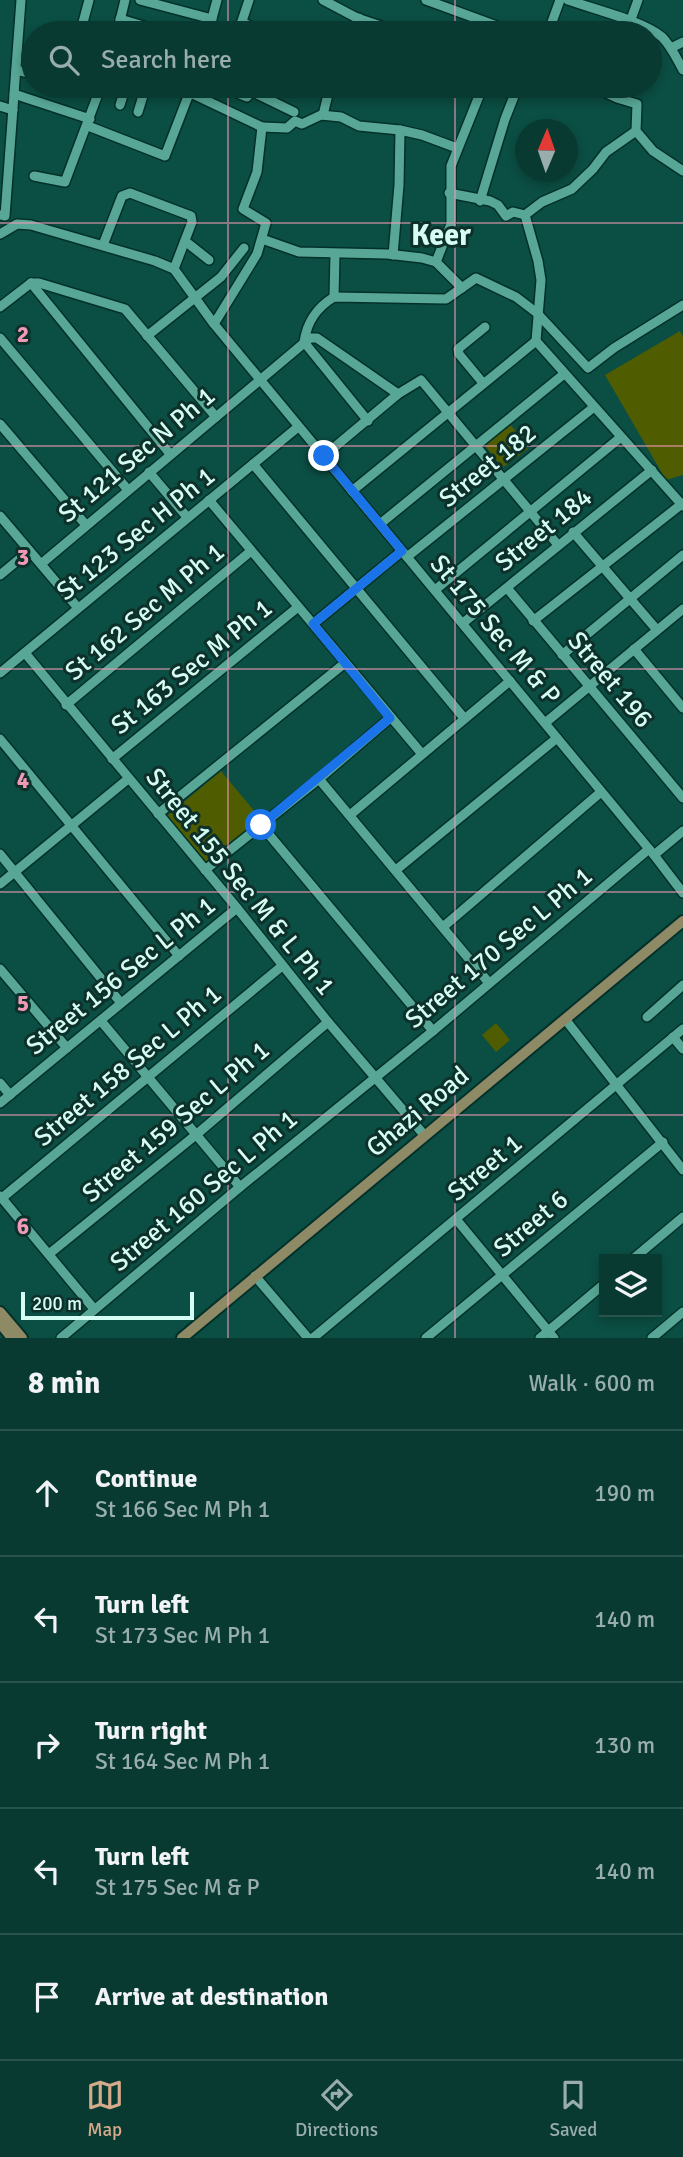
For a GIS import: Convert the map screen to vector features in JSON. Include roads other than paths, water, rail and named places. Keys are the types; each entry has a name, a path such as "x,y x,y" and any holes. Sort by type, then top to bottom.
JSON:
{"main road":[{"name":"Ghazi Road","path":"182,1338 683,921"},
{"path":"0,1312 22,1338"},
{"path":"0,1323 12,1338"},
{"path":"0,1333 4,1338"}],"street":[{"path":"2,215 4,168 10,151 21,0"},
{"path":"83,21 89,0"},
{"path":"125,0 120,19 127,21"},
{"path":"140,0 212,19 217,0"},
{"path":"242,21 248,0"},
{"path":"323,0 341,4 363,21"},
{"path":"426,0 483,21"},
{"path":"552,21 560,0"},
{"path":"568,0 595,4 628,21"},
{"path":"630,21 638,0"},
{"path":"662,38 683,70"},
{"path":"671,48 683,42"},
{"path":"16,69 21,70"},
{"path":"14,94 21,97"},
{"path":"25,98 89,122 165,156 188,98"},
{"path":"34,176 65,182 97,98"},
{"path":"120,105 122,98"},
{"path":"138,112 142,98"},
{"path":"204,98 262,127 287,128 295,121 302,124 323,115 341,117 359,126 422,135 457,148"},
{"path":"215,105 217,98"},
{"path":"265,98 294,112"},
{"path":"323,115 327,98"},
{"path":"436,262 451,225 450,166 478,98"},
{"path":"480,201 514,98"},
{"path":"617,98 637,104 636,131 653,151 683,171"},
{"path":"0,106 13,110"},
{"path":"0,120 12,123"},
{"path":"214,324 257,254 266,223 243,209 257,172 262,127"},
{"path":"393,255 400,130"},
{"path":"525,215 542,202 572,189 606,152 636,131"},
{"path":"0,135 11,138"},
{"path":"0,149 10,151"},
{"path":"2,232 16,223 31,225 174,269 192,222 188,213 127,193 122,196 103,245"},
{"path":"449,193 490,201 498,205 506,216 513,212 525,215"},
{"path":"525,215 541,280 536,341 682,504 533,621"},
{"path":"262,239 299,252 393,255 436,262 462,288"},
{"path":"185,241 209,260"},
{"path":"147,336 196,299 228,270 244,248"},
{"path":"334,297 335,254"},
{"name":"St 175 Sec M & P","path":"174,269 214,324 683,893"},
{"path":"368,421 304,342 306,328 312,317 323,303 334,297 446,299 476,278 516,297 537,313 588,368 614,348 683,305"},
{"path":"31,283 170,454"},
{"path":"0,307 31,283 39,283 125,309 216,417"},
{"path":"482,383 458,349 485,327"},
{"path":"0,338 128,490"},
{"path":"304,342 317,338 398,394"},
{"path":"352,491 536,341"},
{"name":"St 121 Sec N Ph 1","path":"41,564 304,342"},
{"path":"380,524 564,374"},
{"path":"324,456 398,394 421,380 558,545"},
{"name":"Street 182","path":"313,624 503,481 594,407"},
{"path":"0,424 86,525"},
{"name":"St 123 Sec H Ph 1","path":"0,673 298,426"},
{"path":"435,590 621,437"},
{"path":"254,464 464,718"},
{"name":"Street 184","path":"463,623 652,470"},
{"path":"149,472 187,517"},
{"path":"209,500 422,754"},
{"path":"0,516 78,608"},
{"path":"573,533 657,630"},
{"path":"0,575 29,551"},
{"name":"St 162 Sec M Ph 1","path":"66,705 251,551"},
{"path":"562,655 683,555"},
{"name":"Street 196","path":"507,588 683,798"},
{"name":"St 163 Sec M Ph 1","path":"112,759 298,607"},
{"path":"545,723 657,630 681,614"},
{"path":"634,649 683,709"},
{"name":"Street 155 Sec M & L Ph 1","path":"25,653 425,1136"},
{"path":"158,814 345,663"},
{"path":"350,815 510,681"},
{"path":"205,870 320,779 390,718"},
{"path":"396,870 556,738"},
{"path":"0,739 178,956"},
{"path":"0,884 128,779"},
{"path":"320,779 489,984"},
{"path":"443,927 601,792"},
{"path":"261,825 433,1031"},
{"name":"Street 170 Sec L Ph 1","path":"375,1078 651,852 683,831"},
{"path":"0,854 121,1003"},
{"name":"Street 156 Sec L Ph 1","path":"0,1103 237,908"},
{"name":"Street 158 Sec L Ph 1","path":"1,1197 282,966"},
{"path":"0,969 67,1048"},
{"path":"647,1017 683,985"},
{"path":"565,1019 683,1170"},
{"path":"101,1021 240,1187"},
{"name":"Street 159 Sec L Ph 1","path":"49,1254 197,1134 328,1022"},
{"name":"Street 1","path":"313,1338 683,1029"},
{"path":"673,1037 683,1049"},
{"name":"Street 160 Sec L Ph 1","path":"61,1338 240,1187 375,1078"},
{"path":"0,1083 10,1095"},
{"name":"Street 6","path":"426,1338 663,1142"},
{"path":"1,1197 94,1309"},
{"path":"639,1254 683,1217"},
{"path":"456,1219 551,1335"},
{"path":"255,1276 307,1338"},
{"path":"540,1338 551,1335 599,1289"},
{"path":"652,1338 683,1312"}],"district":[{"name":"Keer","path":"441,235"}]}
